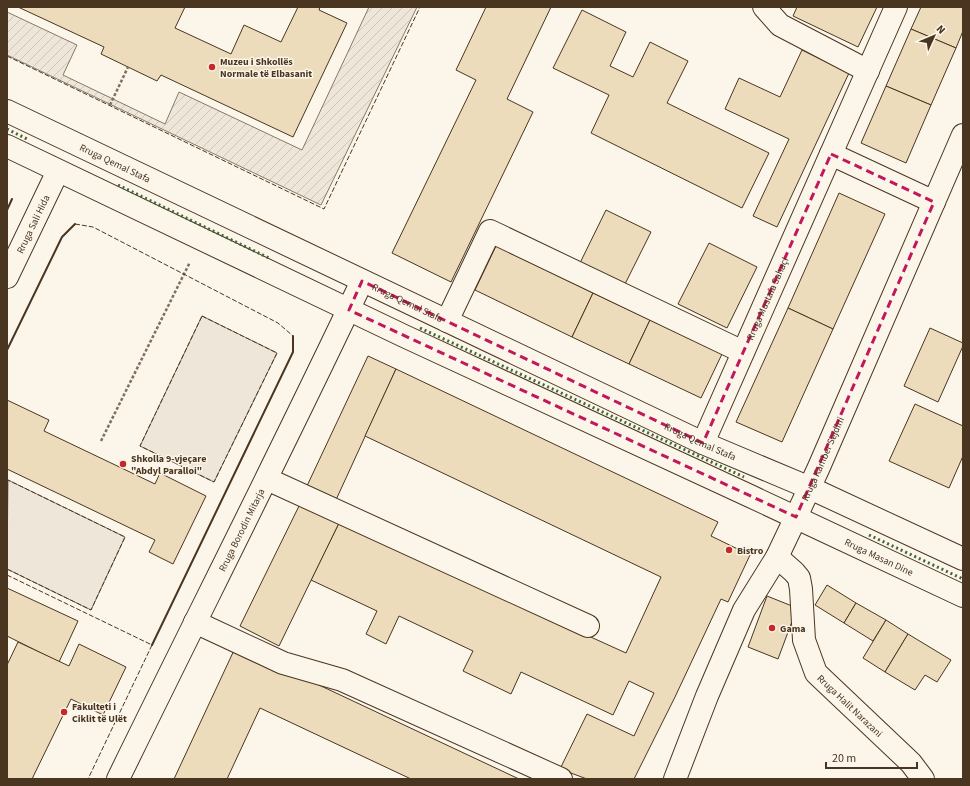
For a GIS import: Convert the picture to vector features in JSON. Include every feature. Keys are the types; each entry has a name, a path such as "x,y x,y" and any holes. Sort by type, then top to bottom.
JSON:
{"street":[{"path":"764,7 780,25 868,71"},
{"name":"Rruga Mustafa Sahaçi","path":"703,443 896,7"},
{"name":"Rruga Qemal Stafa","path":"7,111 703,443 810,488"},
{"name":"Rruga Kamber Sejdini","path":"674,779 707,696 744,610 777,558 810,488 963,135"},
{"path":"7,146 349,310 796,517"},
{"path":"831,154 934,202"},
{"name":"Rruga Sali Hida","path":"7,277 58,171"},
{"path":"447,321 490,231 743,352"},
{"name":"Rruga Borodin Mitarja","path":"118,779 267,479 362,281"},
{"path":"267,479 588,626"},
{"path":"810,488 963,559"},
{"name":"Rruga Masan Dine","path":"796,517 963,596"},
{"name":"Rruga Halit Narazani","path":"777,558 799,578 804,640 816,673 910,764 923,779"},
{"path":"195,622 283,663 342,680 561,779"}],"path":[{"path":"110,104 128,66"},
{"path":"101,441 190,262"}],"highlighted area":[{"path":"831,154 934,202 796,517 349,310 362,281 703,443"}],"shaded area":[{"path":"369,7 417,7 321,205 7,55 7,12 77,45 63,75 165,124 179,92 302,150"},
{"path":"202,316 277,353 214,482 140,446"},
{"path":"8,480 125,537 91,610 7,569"}],"building":[{"path":"18,7 185,7 175,28 231,54 244,25 281,42 298,7 320,7 319,10 347,23 293,137 161,75 157,81 101,54 104,47"},
{"path":"486,7 551,7 507,99 533,112 451,282 392,253 476,80 456,70"},
{"path":"797,7 877,7 858,47 793,16"},
{"path":"921,7 963,7 963,31 956,48 911,29"},
{"path":"582,10 626,32 610,66 633,77 650,42 688,61 667,103 769,153 742,208 591,133 609,95 553,68"},
{"path":"911,29 956,48 931,105 886,86"},
{"path":"802,50 849,73 777,227 753,216 789,139 725,109 739,78 780,97"},
{"path":"886,86 931,105 906,163 861,143"},
{"path":"839,193 885,214 833,329 788,308"},
{"path":"606,210 651,232 624,286 580,263"},
{"path":"709,243 757,267 727,328 678,304"},
{"path":"496,246 593,293 572,337 475,290"},
{"path":"593,293 650,320 629,364 572,337"},
{"path":"788,308 833,329 782,442 736,422"},
{"path":"650,320 722,354 701,398 629,364"},
{"path":"930,328 963,343 938,402 904,386"},
{"path":"368,356 396,369 335,502 306,488"},
{"path":"396,369 718,522 711,536 750,555 728,602 721,599 675,697 634,779 587,779 560,769 587,714 634,736 654,693 629,681 613,715 521,672 511,694 463,671 473,651 399,616 386,644 366,634 377,611 311,580 339,523 626,653 661,577 365,436"},
{"path":"7,400 49,420 44,431 155,484 160,473 206,496 173,564 149,552 155,540 7,469"},
{"path":"915,404 963,426 963,456 949,488 889,461"},
{"path":"300,504 339,523 279,646 240,626"},
{"path":"827,585 856,603 844,623 815,605"},
{"path":"7,588 78,621 59,662 7,636"},
{"name":"Gama","path":"767,596 797,608 778,659 748,647"},
{"path":"856,603 886,620 873,641 844,623"},
{"path":"886,620 908,634 885,672 863,658"},
{"path":"908,634 951,660 937,682 925,675 915,690 885,672"},
{"path":"18,642 69,666 79,644 126,667 103,715 71,699 32,779 7,779 7,665"},
{"path":"236,646 519,779 411,779 260,708 227,779 174,779"}],"hedge":[{"path":"7,129 29,140"},
{"path":"118,185 271,259"},
{"path":"420,328 744,477"},
{"path":"869,535 963,579"}],"fence":[{"path":"7,56 324,209 420,7"},
{"path":"75,224 93,227 278,323 293,336"},
{"path":"202,316 277,353 214,482 140,446 202,316"},
{"path":"7,482 8,480 125,537 91,610 7,569"},
{"path":"7,575 152,645 88,779"}],"wall":[{"path":"7,210 12,199"},
{"path":"7,350 62,237 75,224"},
{"path":"152,645 293,352 293,336"}],"place":[{"name":"Muzeu i Shkollës Normale të Elbasanit","path":"212,67"},
{"name":"Shkolla 9-vjeçare \"Abdyl Paralloi\"","path":"123,464"},
{"name":"Bistro","path":"729,550"},
{"name":"Gama","path":"772,628"},
{"name":"Fakulteti i Ciklit të Ulët","path":"64,712"}]}
